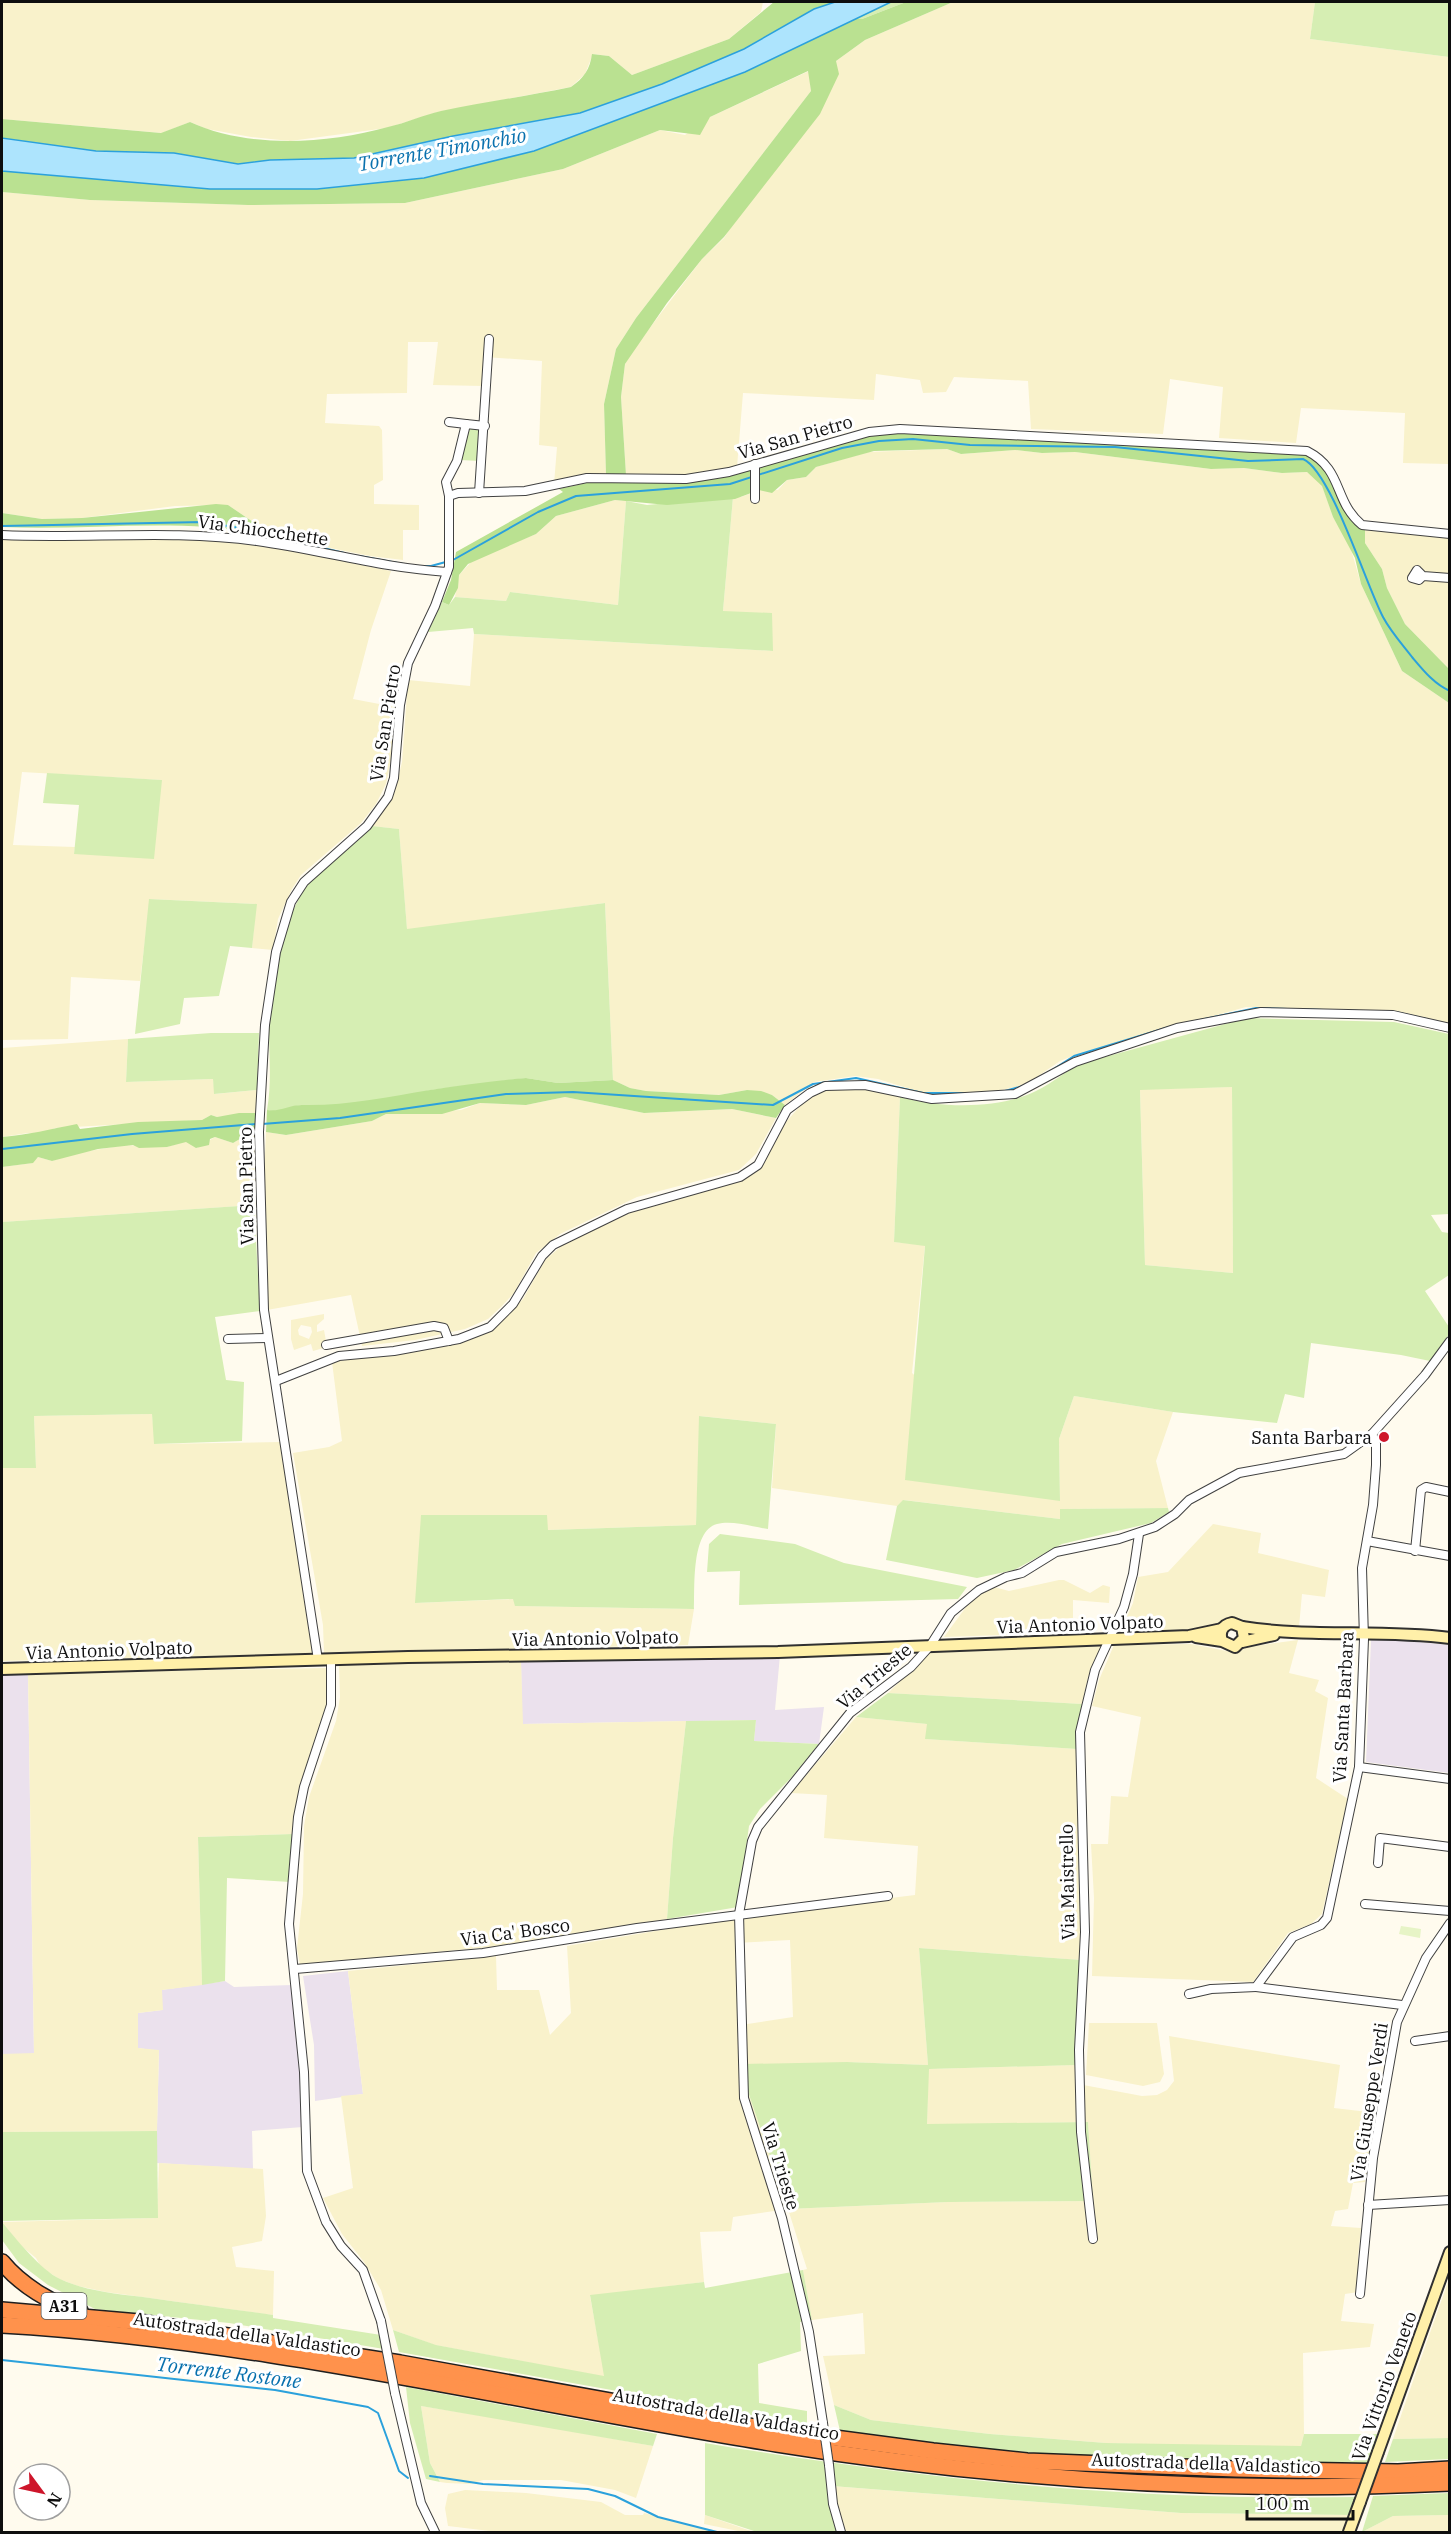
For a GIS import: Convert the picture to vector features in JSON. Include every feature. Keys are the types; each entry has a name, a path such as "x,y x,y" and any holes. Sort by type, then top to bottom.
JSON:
{"highway":[{"name":"A31","path":"2,2262 30,2287 52,2301 74,2310 139,2322"},
{"name":"Autostrada della Valdastico","path":"2,2310 139,2322 368,2358 760,2428 933,2451 1027,2461 1236,2469 1398,2472 1449,2469"},
{"name":"Autostrada della Valdastico","path":"2,2325 143,2338 354,2369 777,2444 927,2465 1039,2476 1226,2486 1449,2483"},
{"name":"A31","path":"2,2333 143,2338"}],"street":[{"path":"479,493 489,339"},
{"path":"449,422 485,426"},
{"path":"449,496 446,482 450,470 458,461 466,424"},
{"name":"Via San Pietro","path":"318,1660 264,1310 259,1132 265,1025 282,926 291,902 304,882 367,826 388,797 394,778 400,705 408,663 435,606 448,569 449,496 525,491 587,478 686,479 755,468 885,429 1307,451 1324,461 1346,507 1362,525 1449,534"},
{"path":"755,468 755,499"},
{"name":"Via Chiocchette","path":"2,535 54,537 184,534 258,541 405,569 448,569"},
{"path":"1423,576 1449,578"},
{"path":"276,1381 339,1356 450,1341 490,1327 513,1304 542,1256 553,1245 627,1209 740,1177 758,1165 787,1110 810,1093 825,1086 865,1084 932,1099 1015,1094 1085,1059 1177,1028 1261,1012 1393,1015 1449,1028"},
{"path":"326,1345 434,1326 444,1328 450,1341"},
{"path":"230,1338 268,1338"},
{"name":"Via Trieste","path":"841,2532 833,2504 823,2423 804,2310 782,2218 744,2098 739,1914 752,1841 767,1814 850,1713 901,1677 930,1646 951,1613 979,1590 1006,1577 1022,1573 1056,1552 1139,1534 1175,1514 1189,1500 1215,1484 1239,1473 1344,1454 1372,1434 1425,1376 1449,1341"},
{"name":"Via Santa Barbara","path":"1256,1988 1293,1937 1321,1925 1328,1918 1359,1767 1363,1633 1362,1569 1373,1505 1376,1443 1372,1434"},
{"path":"1415,1551 1421,1490 1426,1487 1449,1492"},
{"name":"Via Maistrello","path":"1093,2239 1081,2132 1079,2050 1084,1932 1080,1732 1095,1671 1124,1607 1133,1574 1139,1534"},
{"path":"1366,1541 1449,1556"},
{"path":"1282,1633 1242,1642 1235,1647 1222,1641 1222,1629 1232,1623 1242,1628 1282,1633 1363,1633 1449,1638"},
{"path":"1242,1628 1245,1635 1242,1642"},
{"name":"Via Antonio Volpato","path":"2,1670 318,1660 930,1646 1189,1636 1222,1629"},
{"name":"Via Antonio Volpato","path":"1189,1636 1222,1641"},
{"path":"331,1660 331,1706 304,1787 298,1817 289,1924 304,2072 307,2170 326,2222 341,2246 363,2270 374,2295 419,2493 435,2532"},
{"path":"1359,1767 1449,1779"},
{"path":"1378,1863 1380,1838 1449,1847"},
{"path":"739,1914 888,1896"},
{"path":"1365,1904 1449,1911"},
{"name":"Via Ca' Bosco","path":"295,1969 483,1953 739,1914"},
{"name":"Via Giuseppe Verdi","path":"1360,2294 1368,2205 1396,2022 1426,1958 1449,1923"},
{"path":"1189,1994 1220,1988 1256,1988"},
{"name":"Via Giuseppe Verdi","path":"1256,1988 1402,2006"},
{"path":"1415,2041 1449,2036"},
{"name":"Via Giuseppe Verdi","path":"1368,2205 1449,2200"},
{"name":"Via Vittorio Veneto","path":"1349,2532 1449,2252"}],"shaded area":[{"path":"2,2 763,2 761,12 729,39 632,75 609,56 593,54 585,74 571,87 438,112 387,128 290,141 207,129 190,122 162,133 2,119"},
{"path":"953,2 1315,2 1310,39 1449,57 1449,464 1403,463 1405,413 1301,408 1296,443 1219,438 1223,387 1170,379 1163,434 1031,429 1028,381 954,377 946,392 923,393 920,380 876,374 874,400 743,393 737,467 676,476 626,475 621,397 625,364 633,350 702,259 724,238 836,61 865,40"},
{"path":"809,71 811,91 636,318 616,349 604,404 606,475 554,484 557,447 539,445 542,361 485,357 484,386 433,385 438,342 408,342 407,393 327,394 325,423 379,426 382,430 383,480 374,485 374,504 419,505 419,530 403,530 403,560 370,556 255,533 256,524 228,505 175,506 82,518 42,519 2,513 2,192 90,200 248,205 405,203 563,169 660,130 685,135 710,117"},
{"path":"947,449 961,454 1015,450 1042,453 1075,452 1211,469 1244,468 1282,473 1307,472 1322,485 1333,517 1350,546 1361,584 1402,671 1449,703 1449,1023 1396,1011 1246,1007 1080,1053 1060,1061 1031,1081 1016,1087 991,1092 920,1092 878,1079 855,1076 814,1082 785,1105 772,1095 747,1090 719,1095 646,1091 630,1088 613,1080 605,903 407,930 399,829 372,826 391,800 396,787 402,762 408,680 470,686 474,634 773,651 723,611 733,497 741,497 759,490 778,490 787,480 806,477 816,467 868,452"},
{"path":"615,500 626,501 618,605 510,592 506,601 455,597 459,575 473,560 536,534 556,516"},
{"path":"1365,530 1449,538 1449,669 1405,624 1387,588 1382,569 1365,543"},
{"path":"160,537 244,541 391,571 371,630 353,699 395,707 391,760 386,784 376,804 361,823 301,875 292,889 278,919 273,950 252,948 256,904 150,899 140,981 71,977 68,1039 2,1040 2,538 95,540","holes":["22,772 162,780 74,854 75,847 13,845"]},
{"path":"128,1039 126,1082 213,1079 215,1094 257,1090 256,1113 217,1117 211,1115 202,1120 55,1128 42,1134 28,1133 2,1137 2,1048"},
{"path":"856,1087 900,1097 894,1242 925,1245 912,1373 1060,1501 1059,1439 1074,1396 1173,1412 1156,1461 1168,1508 1061,1509 1060,1519 904,1500 897,1506 772,1488 776,1424 700,1416 696,1525 547,1530 547,1515 415,1603 514,1599 516,1606 694,1609 688,1645 324,1653 323,1625 293,1453 329,1447 342,1441 332,1362 453,1344 493,1328 523,1299 545,1260 565,1243 641,1207 744,1180 764,1160 785,1123 802,1104 818,1092"},
{"path":"1232,1087 1233,1273 1145,1265 1140,1089"},
{"path":"565,1097 644,1113 732,1109 776,1118 756,1154 739,1170 637,1197 560,1234 536,1253 514,1293 502,1306 488,1319 465,1329 415,1340 362,1346 351,1295 267,1310 268,1270 264,1178 266,1132 286,1135 372,1121 386,1114 461,1110 480,1103 526,1105"},
{"path":"255,1130 254,1205 2,1222 2,1167 32,1163 38,1157 52,1161 71,1154 125,1145 167,1147 186,1141 197,1148 215,1137 233,1143"},
{"path":"324,1314 324,1319 317,1325 317,1332 324,1330 327,1347 313,1351 311,1344 294,1350 291,1339 291,1320","holes":["301,1325 311,1327 312,1332 309,1339 299,1335 298,1330"]},
{"path":"152,1414 155,1444 281,1442 314,1654 2,1661 2,1468 36,1468 34,1416"},
{"path":"1213,1524 1261,1533 1258,1553 1329,1570 1325,1597 1302,1594 1299,1627 1248,1626 1242,1619 1231,1617 1222,1620 1217,1627 1192,1632 1120,1632 1133,1603 1138,1577 1168,1572"},
{"path":"1064,1580 1090,1593 1103,1585 1110,1587 1109,1603 1073,1600 1073,1618 1035,1619 1035,1634 944,1637 980,1588 990,1586 1009,1591"},
{"path":"1392,1639 1449,1645 1449,1773 1366,1762 1371,1640"},
{"path":"1298,1640 1289,1673 1319,1680 1315,1691 1328,1698 1316,1778 1348,1799 1322,1914 1311,1924 1288,1933 1253,1982 1092,1976 1094,1898 1091,1844 1108,1844 1111,1796 1128,1797 1141,1717 1092,1706 1099,1680 1114,1645 1191,1644 1237,1653 1247,1647"},
{"path":"1102,1645 1088,1677 1082,1704 888,1693 932,1650"},
{"path":"780,1655 775,1710 824,1707 819,1744 754,1741 756,1720 522,1724 521,1661"},
{"path":"521,1661 523,1724 686,1721 667,1919 530,1943 300,1965 297,1948 303,1894 304,1826 309,1797 336,1721 340,1697 339,1665"},
{"path":"326,1668 329,1697 293,1834 198,1837 202,1985 162,1990 163,2010 138,2013 138,2048 159,2050 157,2131 2,2132 2,2054 34,2053 28,1673"},
{"path":"2,1673 28,1673 34,2054 2,2054"},
{"path":"856,1717 928,1724 926,1739 1077,1749 1081,1960 919,1948 928,2065 847,2062 744,2080 788,2209 733,2217 731,2231 700,2232 704,2282 590,2296 605,2377 435,2345 393,2330 381,2290 364,2262 342,2234 323,2198 353,2188 341,2096 363,2094 348,1971 496,1956 497,1990 539,1990 550,2035 571,2013 567,1946 744,1916 915,1895 918,1846 824,1838 827,1795 791,1793","holes":["790,1940 793,2017 741,2025 736,1943"]},
{"path":"348,1971 363,2094 315,2101 314,2045 303,1976"},
{"path":"225,1981 234,1987 292,1985 301,2046 303,2127 252,2131 253,2169 156,2163 159,2051 138,2048 138,2013 162,2010 161,1990"},
{"path":"1089,2023 1157,2023 1164,2074 1160,2082 1143,2086 1086,2075"},
{"path":"1169,2036 1340,2065 1334,2108 1377,2113 1365,2182 1353,2183 1348,2209 1335,2211 1331,2226 1361,2228 1358,2292 1345,2294 1341,2321 1374,2324 1370,2347 1303,2353 1304,2434 1301,2446 1242,2447 1106,2443 990,2434 871,2420 834,2405 823,2356 865,2354 863,2313 812,2320 803,2270 807,2269 788,2209 948,2202 1093,2201 1088,2122 927,2125 928,2069 1076,2065 1078,2084 1142,2096 1157,2095 1167,2090 1174,2081"},
{"path":"159,2163 263,2169 266,2216 262,2241 232,2247 236,2267 274,2271 273,2315 106,2292 78,2286 59,2279 41,2267 36,2258 19,2244 2,2222 157,2218"},
{"path":"1449,2279 1449,2438 1393,2439 1406,2401"},
{"path":"421,2406 653,2446 636,2498 615,2490 561,2480 483,2480 470,2484 440,2482 430,2463"},
{"path":"831,2486 1181,2513 1352,2515 1346,2532 846,2532 837,2514"},
{"path":"465,2490 526,2493 601,2502 625,2515 643,2515 644,2513 717,2532 498,2532 448,2526 445,2508 448,2494"},
{"path":"705,2515 757,2532 743,2532 704,2524"},
{"path":"1449,2515 1449,2532 1362,2532 1393,2516"}],"green space":[{"path":"774,2 835,2 814,9 744,49 662,84 580,113 453,136 354,158 270,160 238,164 174,153 96,151 2,138 2,119 161,133 190,122 237,137 262,140 314,140 364,133 441,111 571,87 586,73 592,54 609,56 632,75 729,39"},
{"path":"891,2 906,2 862,19 855,18"},
{"path":"906,2 953,2 865,40 836,61 839,74 820,114 724,237 702,259 667,303 625,364 621,397 626,475 606,475 604,404 616,349 636,318 811,91 808,71 710,117 700,135 660,130 563,169 405,203 248,205 90,200 2,192 2,171 210,189 317,189 424,178 534,151 745,72 855,18 862,19"},
{"path":"1315,2 1449,2 1449,57 1310,39"},
{"path":"468,428 482,430 480,461 460,460"},
{"path":"887,433 1283,452 1317,460 1324,465 1349,518 1365,530 1365,543 1382,569 1387,588 1405,624 1449,669 1449,703 1402,671 1361,584 1355,558 1333,517 1322,486 1307,472 1282,473 1244,468 1211,469 1075,452 1042,453 1015,450 961,454 947,449 874,451 816,467 806,477 787,480 772,493 759,490 735,499 667,505 615,500 556,516 536,534 468,564 459,575 458,588 449,605 442,602 451,580 456,552 563,492 559,489 596,481 686,482 722,478 849,441"},
{"path":"733,497 723,611 772,613 773,651 474,634 473,628 428,632 442,602 449,605 455,597 506,601 510,592 618,605 626,501 647,505"},
{"path":"216,504 228,505 256,524 255,533 193,526 2,527 2,513 42,519 82,518"},
{"path":"47,773 162,780 154,859 74,854 79,805 43,803"},
{"path":"372,826 399,829 407,929 605,903 613,1080 558,1083 526,1078 431,1090 397,1098 342,1105 299,1105 279,1112 267,1110 270,1011 275,973 284,934 308,884"},
{"path":"149,899 257,904 252,948 230,946 219,996 184,998 180,1024 135,1034"},
{"path":"1247,1018 1394,1022 1449,1034 1449,1214 1431,1215 1442,1232 1449,1233 1449,1275 1425,1291 1449,1327 1449,1334 1430,1361 1311,1343 1304,1398 1285,1394 1277,1423 1173,1412 1074,1396 1059,1439 1060,1501 905,1480 925,1246 894,1242 900,1097 951,1105 1004,1102 1036,1091 1083,1063","holes":["1232,1087 1233,1273 1145,1265 1140,1090"]},
{"path":"211,1033 259,1033 257,1090 214,1094 213,1079 126,1082 128,1039"},
{"path":"526,1078 558,1083 613,1080 630,1088 646,1091 719,1095 747,1090 761,1091 772,1095 785,1105 776,1118 732,1109 644,1113 565,1097 526,1105 480,1103 442,1114 386,1114 372,1121 286,1135 266,1132 267,1110 297,1105 350,1103 454,1086"},
{"path":"256,1113 255,1130 233,1143 215,1137 210,1139 209,1145 196,1148 186,1142 167,1147 139,1148 133,1145 98,1149 52,1161 38,1157 33,1163 2,1167 2,1137 77,1124 80,1129 138,1122 202,1120 211,1115 217,1117"},
{"path":"254,1205 260,1311 215,1317 226,1380 244,1382 242,1441 154,1444 152,1414 34,1416 36,1468 2,1468 2,1222"},
{"path":"699,1416 776,1424 768,1529 730,1523 717,1524 709,1529 703,1537 696,1561 694,1609 515,1606 513,1599 415,1603 421,1515 547,1515 548,1530 696,1525"},
{"path":"903,1500 1060,1519 1060,1509 1168,1508 1169,1512 1151,1523 1062,1544 1014,1570 977,1578 886,1560 897,1506"},
{"path":"720,1534 795,1544 844,1563 967,1587 958,1599 739,1605 740,1571 707,1572 709,1544"},
{"path":"888,1693 1082,1704 1077,1749 925,1739 927,1724 856,1717"},
{"path":"756,1720 754,1741 819,1744 791,1778 760,1809 749,1826 738,1907 667,1919 686,1721"},
{"path":"293,1834 290,1882 227,1878 225,1981 202,1985 198,1837"},
{"path":"1401,1926 1421,1929 1420,1938 1399,1934"},
{"path":"919,1948 1081,1960 1076,2065 929,2069 927,2124 1088,2122 1093,2201 948,2202 788,2209 744,2080 743,2064 847,2062 928,2065"},
{"path":"157,2131 158,2218 2,2221 2,2132"},
{"path":"2,2222 45,2269 60,2279 82,2287 273,2315 273,2318 381,2335 384,2349 229,2323 95,2309 48,2285 19,2263 2,2240"},
{"path":"803,2270 812,2320 800,2322 801,2351 758,2364 759,2403 807,2411 807,2425 399,2352 393,2330 436,2345 604,2376 590,2295 704,2282 705,2288"},
{"path":"406,2387 657,2434 653,2446 421,2406 430,2463 440,2482 426,2479 410,2423"},
{"path":"834,2405 871,2420 990,2434 1106,2443 1301,2446 1304,2434 1379,2434 1370,2463 1105,2459 960,2446 840,2431"},
{"path":"1449,2438 1449,2459 1385,2462 1393,2439"},
{"path":"705,2443 868,2468 1030,2485 1192,2495 1358,2497 1352,2515 1181,2513 832,2486 837,2514 846,2532 757,2532 705,2515"},
{"path":"1449,2493 1449,2515 1393,2516 1362,2532 1373,2496"}],"water":[{"name":"Torrente Timonchio","path":"835,2 891,2 745,72 534,151 424,178 317,189 210,189 2,171 2,138 96,151 174,153 238,164 270,160 354,158 453,136 580,113 662,84 744,49 814,9"}],"waterway":[{"path":"418,566 431,566 453,560 538,512 576,496 730,484 842,448 879,441 913,439 970,445 1115,447 1248,461 1303,459 1314,468 1325,484 1386,622 1425,672 1439,685 1450,691"},
{"path":"2,526 203,522 240,528 256,535 290,540 344,553"},
{"path":"359,556 403,564"},
{"path":"1186,1023 1256,1008 1395,1012 1426,1019"},
{"path":"1049,1072 1074,1056 1169,1027"},
{"path":"262,1124 340,1118 506,1094 573,1092 773,1105 813,1084 856,1078 923,1093 966,1093"},
{"path":"1005,1091 1023,1086"},
{"path":"2,1149 132,1134 257,1124"},
{"name":"Torrente Rostone","path":"2,2360 275,2390 368,2407 378,2413 399,2471 408,2478"},
{"name":"Torrente Rostone","path":"430,2476 483,2484 588,2489 615,2496 658,2517 717,2532"}],"place":[{"name":"Santa Barbara","path":"1384,1437"}]}
